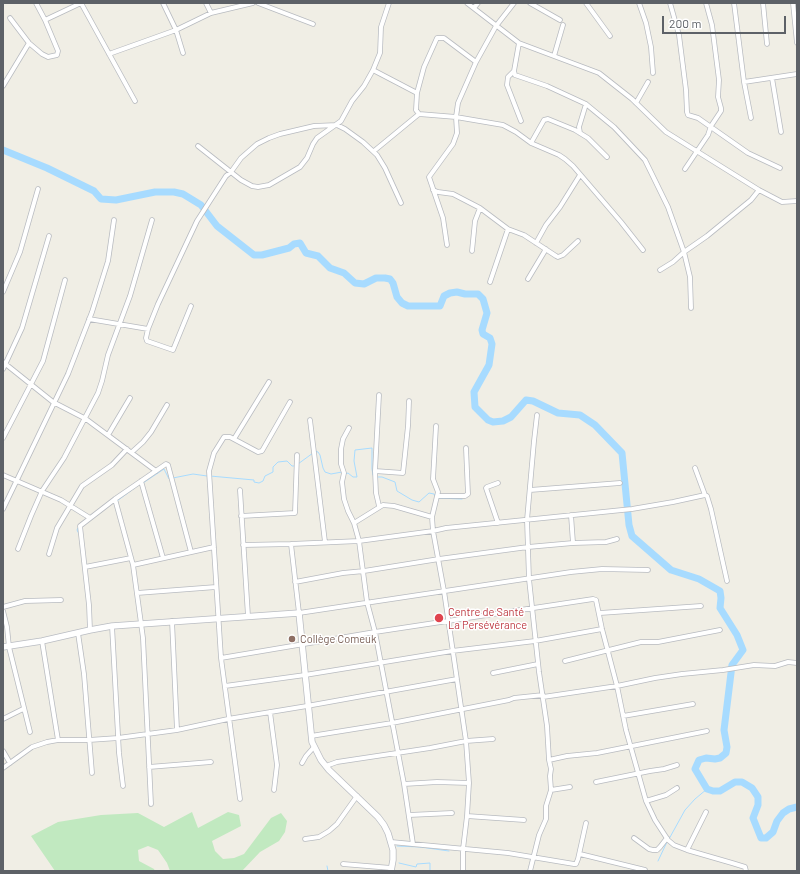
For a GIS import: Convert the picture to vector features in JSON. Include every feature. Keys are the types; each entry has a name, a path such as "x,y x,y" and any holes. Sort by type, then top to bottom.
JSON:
{"main road":[{"path":"6,647 112,626 299,613 303,644 307,706 314,747 326,766 378,817 386,829 391,842 393,860 391,870"}],"street":[{"path":"10,18 29,43 45,56 57,55 58,51 36,3"},
{"path":"45,20 81,3 134,102"},
{"path":"163,3 176,30 184,53"},
{"path":"206,3 211,13"},
{"path":"109,54 176,30 211,13 252,3"},
{"path":"258,3 313,24"},
{"path":"198,146 246,184 258,187 269,185 300,167 307,158 317,138 341,121 352,101 364,86 373,70 380,53 381,27 389,3"},
{"path":"467,3 519,43 599,73 636,103 666,132 759,190 782,202 797,201"},
{"path":"474,8 478,3"},
{"path":"447,245 443,218 432,190 429,177 453,144 457,133 456,118 458,103 476,62 496,26 514,3"},
{"path":"530,3 560,20"},
{"path":"586,3 610,36"},
{"path":"639,3 646,23 651,47 653,73"},
{"path":"670,3 679,35 688,114 711,126 748,153 780,168"},
{"path":"684,169 708,135 711,126 721,111 718,97 719,80 712,26 706,3"},
{"path":"734,3 744,82 751,118"},
{"path":"763,3 767,44"},
{"path":"793,3 797,42"},
{"path":"554,56 563,25"},
{"path":"419,114 416,110 417,92 424,66 437,38 444,38 476,62"},
{"path":"3,86 29,43"},
{"path":"519,43 514,71 508,77 507,85 521,121"},
{"path":"373,70 417,92"},
{"path":"514,71 515,75 547,86 586,104 614,126 645,160 651,169 668,207 684,252 690,277 691,308"},
{"path":"744,82 797,74"},
{"path":"772,78 781,132"},
{"path":"636,103 648,82"},
{"path":"580,134 579,128 586,104"},
{"path":"374,151 419,114 503,125 531,143 559,155 573,166 643,250"},
{"path":"531,143 546,119 575,130 588,138 607,157"},
{"path":"190,306 173,350 147,341 146,338 148,329 164,289 192,232 208,204 226,176 231,172 247,151 269,138 314,126 337,125 355,135 374,151 385,168 401,203"},
{"path":"536,243 546,225 560,207 580,175"},
{"path":"3,292 20,252 38,189"},
{"path":"432,190 453,194 480,208 508,229 524,235 556,256 560,256 578,241"},
{"path":"660,270 707,236 751,200 759,190"},
{"path":"472,251 476,221 480,208"},
{"path":"3,509 68,374 104,275 110,250 114,220"},
{"path":"18,549 30,516 42,491 64,458 86,419 100,387 108,355 132,289 152,220"},
{"path":"490,282 508,229"},
{"path":"3,369 4,363 15,344 28,308 49,236"},
{"path":"528,279 546,249"},
{"path":"3,438 44,358 64,280"},
{"path":"89,319 148,329"},
{"path":"4,363 54,402 86,419 156,471"},
{"path":"234,439 269,382"},
{"path":"379,395 375,472 376,492 379,506"},
{"path":"108,435 130,398"},
{"path":"375,472 403,473 409,401"},
{"path":"240,799 228,719 221,658 210,494 210,466 217,447 224,437 230,437 260,453 290,402"},
{"path":"132,452 151,432 167,405"},
{"path":"530,871 538,835 546,820 546,806 551,790 551,770 548,760 547,726 531,609 529,579 527,520 537,415"},
{"path":"310,420 325,542"},
{"path":"436,426 433,479 438,490 432,518 433,531 449,622 466,740 469,783 463,849 463,871"},
{"path":"349,428 343,439 341,449 341,464 344,473 342,482 344,499 359,541 367,602 404,784 412,844"},
{"path":"437,496 465,496 468,494 466,448"},
{"path":"49,554 56,528 82,486 112,465 127,449"},
{"path":"241,516 296,513 297,455"},
{"path":"90,630 85,567 80,529 82,524 166,464 168,465 191,552"},
{"path":"695,468 711,509 727,581"},
{"path":"3,476 70,504 90,518"},
{"path":"141,481 163,558"},
{"path":"498,483 486,488 498,523"},
{"path":"530,490 620,483"},
{"path":"240,490 248,616"},
{"path":"243,545 359,541 446,528 632,509 705,495"},
{"path":"115,499 133,565 141,623 144,654 151,804"},
{"path":"354,524 379,506 383,505 394,506 432,518"},
{"path":"571,515 573,543"},
{"path":"296,582 342,573 364,572 439,559 528,547 606,542 617,539"},
{"path":"291,544 299,613 571,572 596,569 648,570"},
{"path":"133,565 214,547"},
{"path":"85,567 131,558"},
{"path":"137,592 216,587"},
{"path":"221,658 374,632 449,622 593,599 596,600 630,746 646,801 655,820 670,842 687,850 744,867 746,871"},
{"path":"3,607 25,601 60,600"},
{"path":"600,613 701,606"},
{"path":"3,611 7,627 6,647 30,732"},
{"path":"172,621 176,730"},
{"path":"112,626 118,738 123,786"},
{"path":"225,686 602,629"},
{"path":"565,661 641,642 658,642 720,630"},
{"path":"78,632 84,674 92,773"},
{"path":"42,641 58,740"},
{"path":"311,736 392,723 526,696 543,696 617,686 675,675 734,669 754,665 775,666 788,662 797,663"},
{"path":"493,673 538,664"},
{"path":"3,768 32,747 58,740 118,738 176,730 228,719 457,679"},
{"path":"623,716 692,704"},
{"path":"3,719 23,709"},
{"path":"270,712 277,765 274,790"},
{"path":"548,760 707,731"},
{"path":"326,766 337,762 397,753 466,740 493,739"},
{"path":"302,763 314,747"},
{"path":"3,751 10,763"},
{"path":"149,767 211,762"},
{"path":"596,782 664,770 677,765"},
{"path":"404,784 437,782 469,783"},
{"path":"551,790 570,787"},
{"path":"646,801 666,795 678,788"},
{"path":"305,839 319,837 338,824 357,796"},
{"path":"687,850 706,812"},
{"path":"409,815 452,813"},
{"path":"467,816 524,820"},
{"path":"391,842 508,853 576,864 580,854 586,823"},
{"path":"634,838 649,849 657,850 667,838"},
{"path":"580,854 645,870"},
{"path":"343,864 391,870"}],"green space":[{"path":"192,812 198,828 228,812 239,815 241,826 212,841 215,851 223,859 234,858 244,854 271,818 281,813 287,821 285,832 279,841 260,852 242,871 170,871 167,863 158,850 148,846 138,850 139,861 155,871 55,871 31,836 58,822 101,815 138,813 164,827"}],"waterway":[{"path":"3,150 47,168 94,191 101,199 116,200 155,192 174,192 183,194 201,205 217,226 254,255 262,255 289,248 294,244 300,243 306,253 318,256 330,268 344,273 355,283 364,284 376,278 390,279 393,283 397,297 402,303 408,306 440,306 444,296 450,293 457,292 465,294 478,294 483,299 487,313 482,330 483,334 490,338 492,344 489,365 474,392 475,407 488,420 493,422 503,421 511,417 526,400 533,401 558,413 580,415 595,425 622,453 629,525 632,536 671,570 699,579 720,591 720,608 737,635 743,650 732,665 724,730 727,747 726,753 720,758 706,758 699,760 695,769 707,789 720,791 735,782 742,782 752,788 758,797 758,805 753,818 761,838 766,838 773,832 777,821 783,813 789,809 797,807"},
{"path":"345,474 348,473 353,477 357,477 354,461 355,450 372,448 373,475"},
{"path":"315,451 320,455 325,472 331,474 342,472"},
{"path":"298,464 313,453"},
{"path":"210,476 254,480 254,482 259,483 263,481 265,476 273,472 273,467 278,462 287,461 292,466 296,466"},
{"path":"143,483 164,469 170,479"},
{"path":"173,478 193,474 207,476"},
{"path":"377,477 382,477 395,482 397,491 412,500 419,502 429,493 434,494 435,496"},
{"path":"117,501 140,484"},
{"path":"437,498 462,499"},
{"path":"88,522 109,506"},
{"path":"78,528 77,530 79,534"},
{"path":"669,839 685,810 707,789"},
{"path":"658,861 667,842"},
{"path":"397,846 420,847 449,851"},
{"path":"399,863 416,867 417,864 430,863 430,870"},
{"path":"327,866 328,871"}],"place":[{"name":"Centre de Santé La Persévérance","path":"439,618"},
{"name":"Collège Comeuk","path":"292,639"}]}
